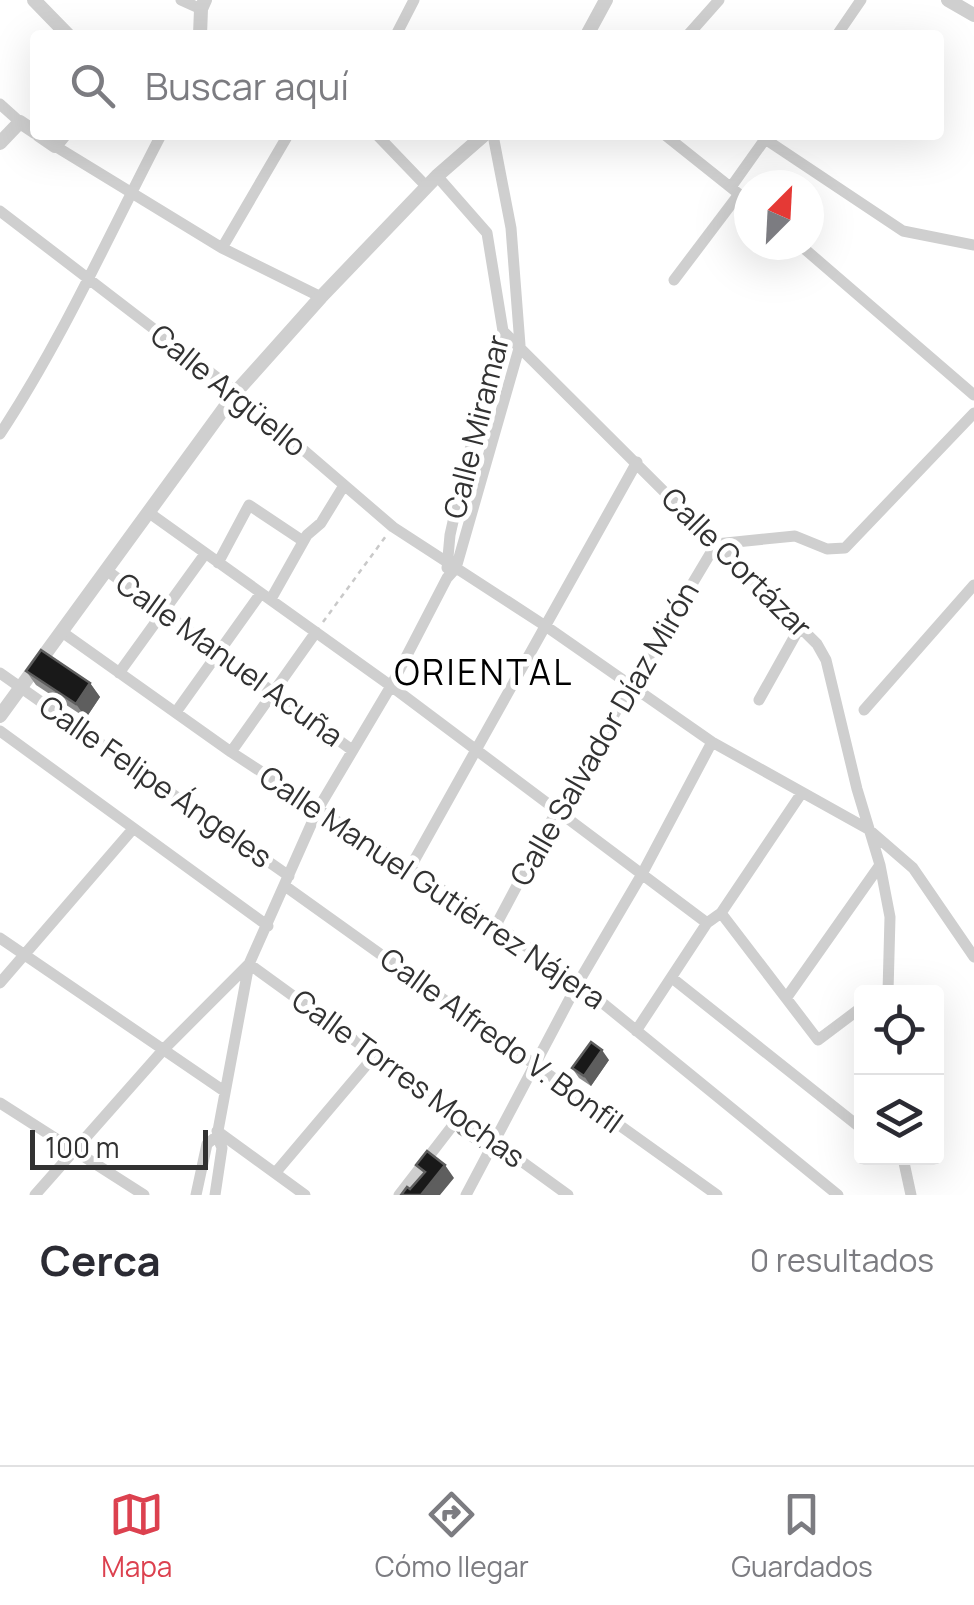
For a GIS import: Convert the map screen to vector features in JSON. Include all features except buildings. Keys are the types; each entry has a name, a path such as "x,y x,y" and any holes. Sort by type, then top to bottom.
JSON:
{"street":[{"path":"34,0 63,30"},
{"path":"181,0 203,4 200,30"},
{"path":"399,30 414,0"},
{"path":"590,30 606,0"},
{"path":"692,30 719,0"},
{"path":"840,30 861,0"},
{"path":"948,0 974,15"},
{"path":"0,104 30,129"},
{"path":"0,143 20,122"},
{"path":"0,434 87,280 158,140"},
{"path":"222,248 285,140"},
{"name":"Calle Miramar","path":"383,140 487,233 503,331 466,464 450,569"},
{"path":"0,716 236,392 321,297 432,182 478,140"},
{"path":"494,140 511,228 520,345"},
{"path":"671,140 734,190"},
{"path":"751,170 765,140"},
{"path":"770,140 903,231 974,245"},
{"path":"59,141 130,195 222,248 321,297"},
{"path":"674,280 734,203"},
{"name":"Calle Argüello","path":"0,212 236,392 343,487 450,569 547,628 712,742 868,829 914,868 974,958"},
{"path":"817,260 974,396"},
{"name":"Calle Cortázar","path":"503,331 801,625 826,660 880,865 890,918 885,985"},
{"name":"Calle Miramar","path":"215,1195 222,1148 217,1134 248,964 318,809 391,686 450,569 520,345"},
{"path":"716,544 795,536 827,549 846,548 974,413"},
{"path":"410,868 637,462"},
{"path":"176,712 217,651 266,596 321,524 343,487"},
{"path":"218,562 249,506 304,542"},
{"path":"148,512 391,686 476,754 708,924"},
{"name":"Calle Salvador Díaz Mirón","path":"496,925 556,812 716,544"},
{"path":"119,673 205,554"},
{"name":"Calle Manuel Acuña","path":"106,570 352,750"},
{"path":"864,710 974,585"},
{"path":"759,700 801,625"},
{"name":"Calle Manuel Gutiérrez Nájera","path":"62,632 232,752 578,983 838,1195"},
{"path":"232,752 316,632"},
{"name":"Calle Felipe Ángeles","path":"0,672 287,881"},
{"name":"Calle Felipe Ángeles","path":"0,731 268,926"},
{"path":"466,1195 712,742"},
{"path":"636,1031 801,794"},
{"path":"0,983 132,830"},
{"path":"787,997 880,865"},
{"name":"Calle Alfredo V. Bonfil","path":"287,881 717,1195"},
{"path":"721,913 818,1040 854,1012"},
{"path":"0,938 224,1091"},
{"path":"35,1195 164,1049 248,964"},
{"name":"Calle Torres Mochas","path":"248,964 568,1195"},
{"path":"672,978 854,1123"},
{"path":"276,1172 375,1054"},
{"path":"0,1103 144,1195"},
{"path":"399,1195 460,1116"},
{"path":"217,1134 305,1195"},
{"name":"Calle Miramar","path":"196,1195 207,1144 217,1134"},
{"path":"903,1165 911,1195"}],"path":[{"path":"316,632 393,527"}],"district":[{"name":"ORIENTAL","path":"484,673"}]}
